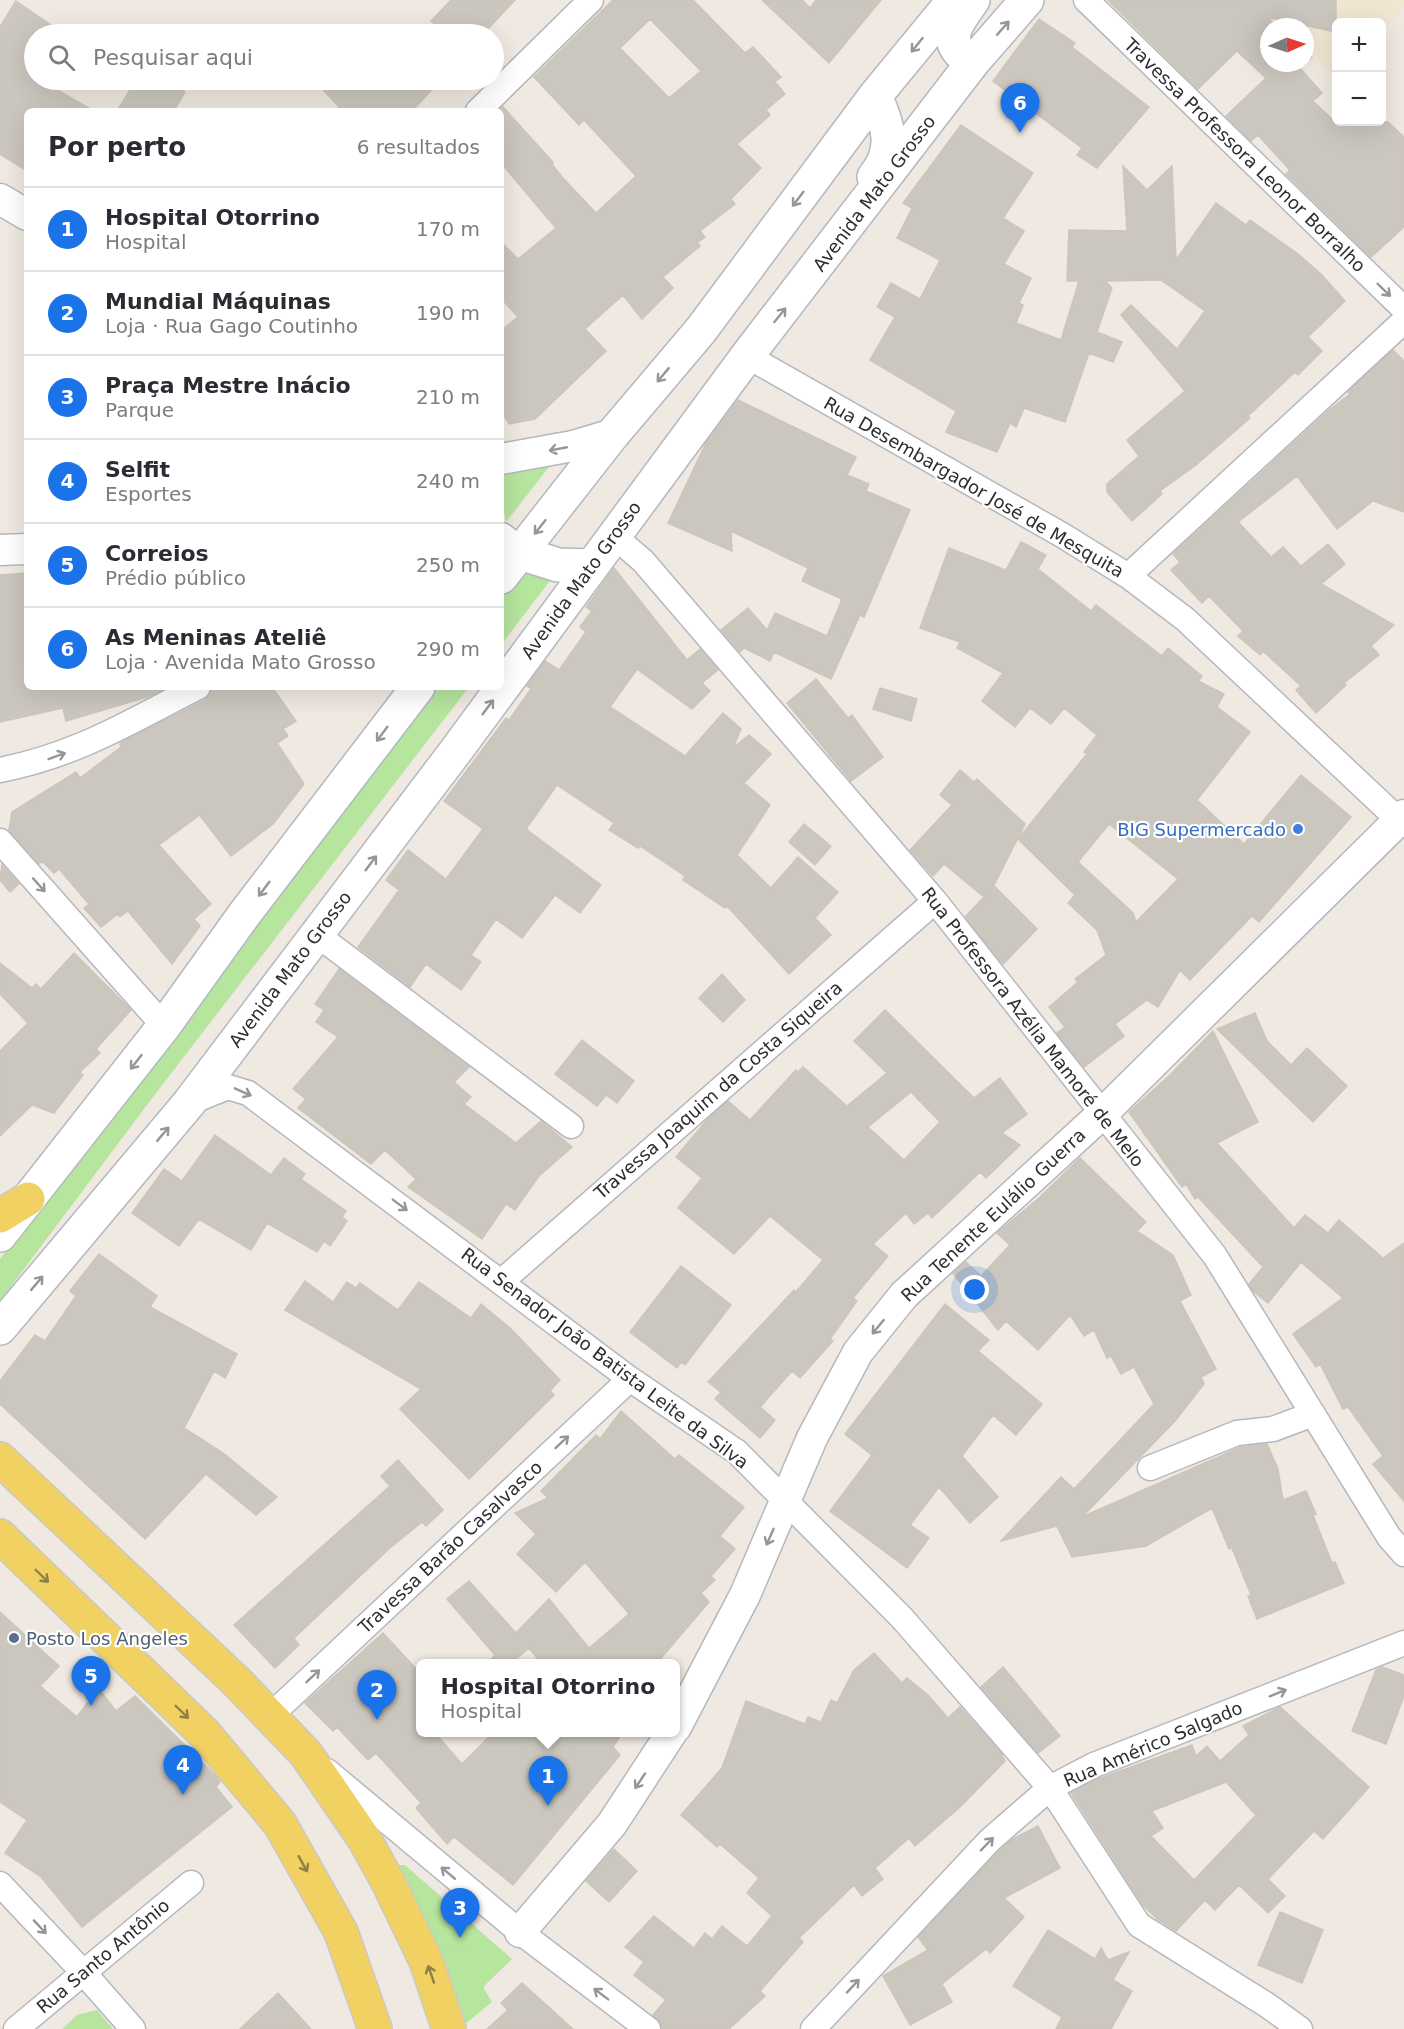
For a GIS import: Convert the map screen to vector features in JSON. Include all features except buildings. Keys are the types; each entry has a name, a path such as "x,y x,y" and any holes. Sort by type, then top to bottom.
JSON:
{"main road":[{"path":"506,556 701,330 875,96 954,0"},
{"path":"973,0 957,23 953,44 958,54 974,62"},
{"name":"Avenida Mato Grosso","path":"504,683 747,357 974,62 1027,0"},
{"path":"813,274 823,244 885,164 890,144 886,120 875,96"},
{"path":"701,330 728,341 747,357"},
{"path":"506,556 558,565 592,566"},
{"path":"0,1235 164,1026 243,916 416,690"},
{"name":"Avenida Mato Grosso","path":"0,1329 189,1103 499,690"},
{"path":"0,1216 28,1199"},
{"path":"0,1459 236,1681 306,1754 365,1840 388,1882 426,1961 449,2029"},
{"path":"0,1491 9,1491 21,1498 176,1649 236,1681"},
{"path":"0,1536 205,1734 280,1824 341,1932 375,2029"}],"street":[{"path":"504,85 591,0"},
{"name":"Travessa Professora Leonor Borralho","path":"1086,0 1404,309"},
{"path":"481,108 499,90"},
{"path":"0,200 24,213"},
{"path":"1128,576 1404,321"},
{"name":"Rua Desembargador José de Mesquita","path":"747,357 1062,535 1128,576 1185,619 1402,820"},
{"path":"504,458 573,446 613,434"},
{"name":"Rua Professora Azélia Mamoré de Melo","path":"614,536 643,561 934,901 1215,1256 1389,1537 1404,1554"},
{"path":"0,550 24,549"},
{"path":"0,770 40,762 89,744 192,690"},
{"name":"Rua Tenente Eulálio Guerra","path":"680,1718 745,1595 812,1438 858,1352 904,1295 1102,1113 1402,820"},
{"path":"0,841 164,1026"},
{"name":"Travessa Joaquim da Costa Siqueira","path":"502,1281 934,901"},
{"path":"316,934 571,1126"},
{"name":"Rua Senador João Batista Leite da Silva","path":"189,1103 228,1087 248,1093 630,1379 737,1452 902,1618 1050,1788 1139,1926 1267,2005 1300,2029"},
{"name":"Travessa Barão Casalvasco","path":"270,1716 630,1379"},
{"path":"1150,1468 1237,1433 1273,1430 1313,1414"},
{"name":"Rua Américo Salgado","path":"813,2029 990,1840 1050,1788 1094,1765 1404,1643"},
{"path":"520,1932 612,1824 669,1737"},
{"path":"306,1754 520,1932 648,2029"},
{"name":"Rua Santo Antônio","path":"16,2029 191,1883"},
{"path":"0,1884 133,2029"}],"shaded area":[{"path":"1255,0 1404,0 1404,8 1386,27 1386,18 1332,18 1332,72 1314,55 1314,18 1274,18"}],"green space":[{"path":"552,463 506,522 504,511 504,471"},
{"path":"559,569 504,641 504,592 517,574"},
{"path":"430,690 467,690 156,1093 0,1301 0,1259"},
{"path":"400,1865 405,1865 512,1959 483,1987 492,2002 465,2024 424,1918 400,1870"},
{"path":"97,2010 113,2029 62,2029 77,2015"}],"place":[{"name":"As Meninas Ateliê","path":"1020,133"},
{"name":"BIG Supermercado","path":"1298,829"},
{"name":"Posto Los Angeles","path":"14,1638"},
{"name":"Correios","path":"91,1706"},
{"name":"Mundial Máquinas","path":"377,1720"},
{"name":"Selfit","path":"183,1795"},
{"name":"Hospital Otorrino","path":"548,1806"},
{"name":"Praça Mestre Inácio","path":"460,1938"}]}
